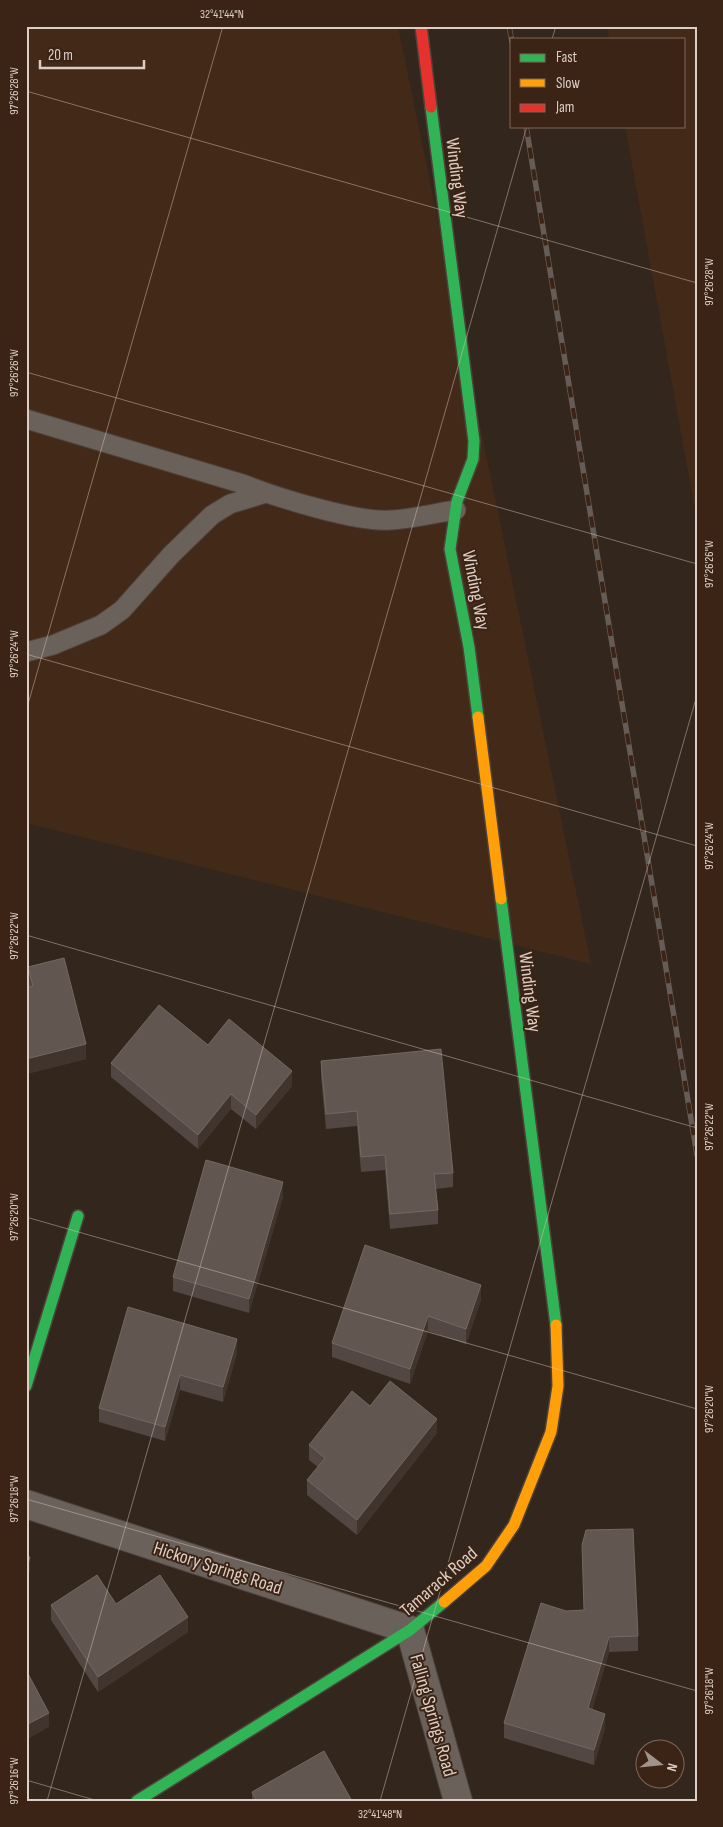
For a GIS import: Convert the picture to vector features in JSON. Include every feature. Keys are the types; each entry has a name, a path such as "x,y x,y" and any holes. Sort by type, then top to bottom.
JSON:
{"street":[{"name":"Winding Way","path":"421,26 474,441 473,459 456,510 450,549 469,646 535,1163"},
{"name":"Tamarack Road","path":"137,1801 410,1630 486,1566 514,1525 551,1432 558,1386 558,1342 535,1163"},
{"path":"26,1386 78,1216"},
{"name":"Hickory Springs Road","path":"26,1504 410,1630"},
{"name":"Falling Springs Road","path":"410,1630 458,1801"}],"lane":[{"path":"26,419 243,484 266,493 337,511 390,520 456,510"},
{"path":"26,652 53,645 101,625 122,610 172,554 212,515 230,504 266,493"}],"shaded area":[{"path":"26,26 398,26 591,964 26,823"},
{"path":"607,26 697,26 697,521 625,128 686,128 686,38 609,38"}],"building":[{"path":"64,958 86,1044 26,1059 26,988 33,986 28,967"},
{"path":"159,1005 208,1045 229,1019 292,1071 256,1115 231,1094 198,1135 111,1063"},
{"path":"441,1049 453,1173 434,1174 438,1210 390,1214 385,1155 361,1157 357,1111 326,1114 321,1061"},
{"path":"206,1160 283,1182 249,1299 173,1277"},
{"path":"365,1245 481,1285 466,1329 428,1316 410,1369 332,1343"},
{"path":"128,1307 237,1339 223,1387 180,1375 165,1427 99,1408"},
{"path":"390,1381 437,1419 357,1520 307,1480 325,1458 309,1445 352,1391 370,1406"},
{"path":"633,1529 638,1636 609,1637 588,1708 605,1714 594,1750 504,1723 541,1603 566,1611 584,1610 582,1545 586,1530"},
{"path":"26,1556 30,1557 26,1571"},
{"path":"97,1575 116,1604 160,1575 188,1617 98,1677 51,1605"},
{"path":"26,1670 49,1713 26,1725"},
{"path":"324,1751 352,1801 257,1801 252,1792"}],"railway":[{"path":"509,26 511,38"},
{"path":"526,128 697,1155"}],"traffic: fast":[{"path":"431,107 474,441 473,459 457,501 450,549 469,647 478,717"},
{"path":"501,899 556,1325"},
{"path":"26,1386 78,1216"},
{"path":"137,1801 410,1630 444,1602"}],"traffic: slow":[{"path":"478,717 501,899"},
{"path":"444,1602 486,1566 514,1525 551,1432 558,1386 556,1325"}],"traffic: jam":[{"path":"421,26 431,107"}]}
